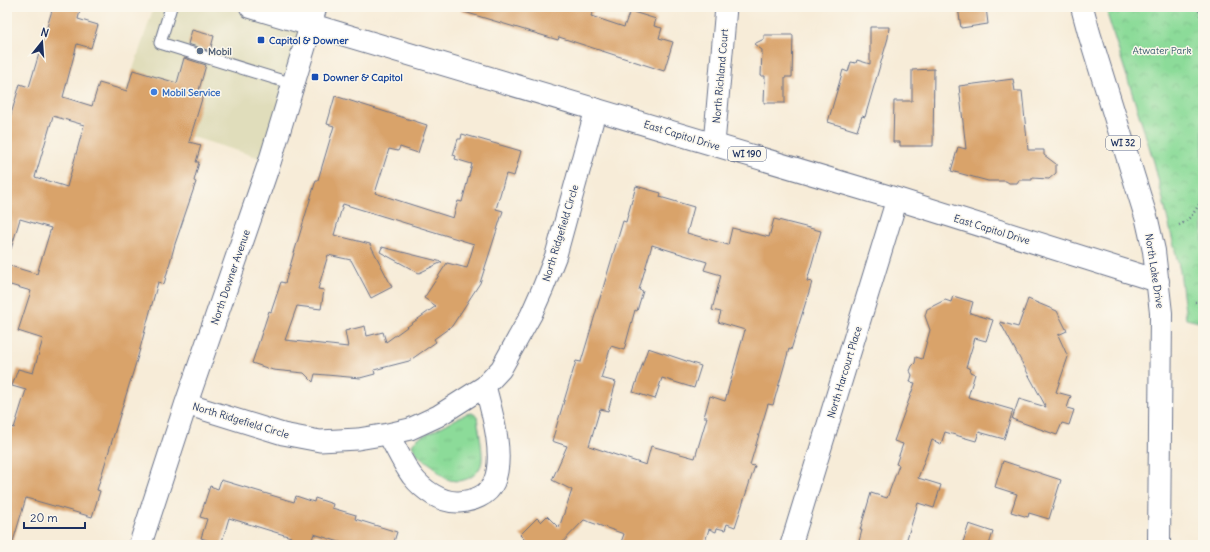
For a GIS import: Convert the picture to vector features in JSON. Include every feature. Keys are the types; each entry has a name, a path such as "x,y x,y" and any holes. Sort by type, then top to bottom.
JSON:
{"main road":[{"name":"East Capitol Drive","path":"250,7 313,16 596,109 897,199 1158,281"},
{"name":"North Lake Drive","path":"1082,7 1147,220 1154,251 1162,313 1159,545"},
{"name":"North Downer Avenue","path":"140,545 186,404 270,161 313,16"}],"street":[{"name":"North Richland Court","path":"714,144 726,7"},
{"name":"North Ridgefield Circle","path":"186,404 283,434 320,441 358,439 410,429 438,416 485,386 501,369 531,315 543,288 556,255 596,109"},
{"name":"North Harcourt Place","path":"791,545 897,199"},
{"path":"388,434 413,477 431,493 444,501 470,501 485,493 493,483 496,473 497,459 494,417 485,386"}],"lane":[{"path":"171,7 160,43 293,84"}],"path":[{"path":"1198,7 1203,27"},
{"path":"1179,225 1183,224 1193,214 1203,198"},
{"path":"1195,302 1203,301"}],"shaded area":[{"path":"154,7 316,7 270,161 118,114"}],"green space":[{"name":"Atwater Park","path":"1107,7 1203,7 1203,323 1186,319 1180,271 1154,162 1108,17"},
{"path":"472,413 477,416 482,450 481,466 470,478 453,481 441,475 413,449 412,445 418,438 466,414"}],"building":[{"path":"53,7 81,7 78,19 98,25 91,48 77,44 63,97 92,106 99,83 127,91 133,70 177,83 184,58 206,65 199,90 204,92 189,142 201,145 196,162 199,162 194,181 196,182 175,244 164,284 158,282 138,356 97,490 100,491 92,517 26,498 12,545 7,545 7,426 14,428 26,390 12,386 18,369 33,373 43,339 18,331 31,291 7,284 7,265 37,274 51,228 20,219 11,249 7,249 7,121 9,121 20,84 29,87","holes":["53,116 84,125 67,187 35,177"]},
{"path":"462,7 595,7 591,16 624,27 630,11 656,19 654,26 662,28 659,38 673,42 664,71 559,37 558,40 461,11"},
{"path":"958,7 986,7 988,24 961,28"},
{"path":"870,27 889,27 888,38 865,117 862,116 857,131 828,122 843,70 848,72 851,62 856,63 857,60 870,64"},
{"path":"192,30 214,36 210,51 188,44"},
{"path":"764,35 793,35 792,77 785,77 785,103 764,103 765,76 761,76 762,50 754,44 764,39"},
{"path":"934,69 933,146 900,146 900,142 893,142 894,101 912,101 912,70"},
{"path":"1013,79 1015,91 1022,91 1028,150 1044,150 1044,155 1056,164 1056,173 1049,179 1032,178 1032,180 1019,180 1017,183 1009,183 1006,181 988,181 951,171 958,147 966,149 959,86"},
{"path":"335,96 427,125 418,153 400,147 398,151 389,149 375,193 453,218 458,201 462,202 472,164 455,159 456,156 453,155 458,139 461,139 462,134 521,151 514,176 506,174 496,209 503,211 480,283 452,326 434,339 436,342 409,361 374,370 375,374 360,378 315,374 313,382 304,373 273,370 252,363 269,311 271,312 281,282 285,283 316,180 318,180 334,126 327,124","holes":["343,204 474,244 467,268 447,263 424,298 436,306 386,342 383,332 367,336 365,326 345,331 348,347 285,340 297,306 321,309 324,290 318,289 328,255 351,260 371,298 392,287 370,244 334,235"]},
{"path":"636,186 661,193 660,197 694,207 687,233 728,245 732,228 769,237 774,219 821,231 807,281 812,282 791,350 789,349 773,405 768,404 750,465 755,466 735,527 727,524 725,530 717,528 716,532 709,529 704,545 620,545 624,534 584,520 560,545 530,545 520,535 537,518 541,522 547,516 559,528 572,490 552,480 567,446 552,441 576,361 581,362 623,221 626,222","holes":["652,245 707,262 704,270 721,275 712,310 721,312 718,322 745,330 725,401 710,396 704,417 707,417 695,458 651,446 646,465 589,446 600,409 608,411 616,382 601,378 611,346 624,350 635,310 637,311 643,291 639,290"]},
{"path":"382,247 442,262 419,273 380,252"},
{"path":"953,296 973,302 970,313 993,320 986,341 975,338 966,367 971,369 970,372 975,374 968,397 1013,410 1004,439 979,432 976,441 945,432 941,444 932,440 918,478 941,485 934,508 918,503 905,545 858,545 862,530 860,530 871,493 887,498 899,465 896,464 903,444 894,441 915,383 910,382 912,375 910,371 915,363 916,357 922,359 930,330 925,316 927,309 945,300 951,302"},
{"path":"1028,299 1057,311 1067,331 1058,335 1068,357 1056,392 1071,396 1067,408 1074,410 1069,425 1062,423 1057,435 1012,419 1019,399 1046,407 1000,322 1018,327"},
{"path":"648,348 701,366 694,388 662,378 655,399 633,392"},
{"path":"1003,461 1061,480 1049,519 1029,513 1028,517 1011,512 1017,494 995,487"},
{"path":"221,480 294,502 296,496 314,502 315,498 333,504 332,508 356,515 355,519 397,532 393,545 349,545 314,534 310,545 302,545 290,541 291,537 229,518 221,545 201,538 207,519 200,517 210,486 218,489"},
{"path":"969,524 993,532 989,545 962,545"}],"place":[{"name":"Capitol & Downer","path":"261,40"},
{"name":"Mobil","path":"200,51"},
{"name":"Downer & Capitol","path":"315,77"},
{"name":"Mobil Service","path":"154,92"}]}
